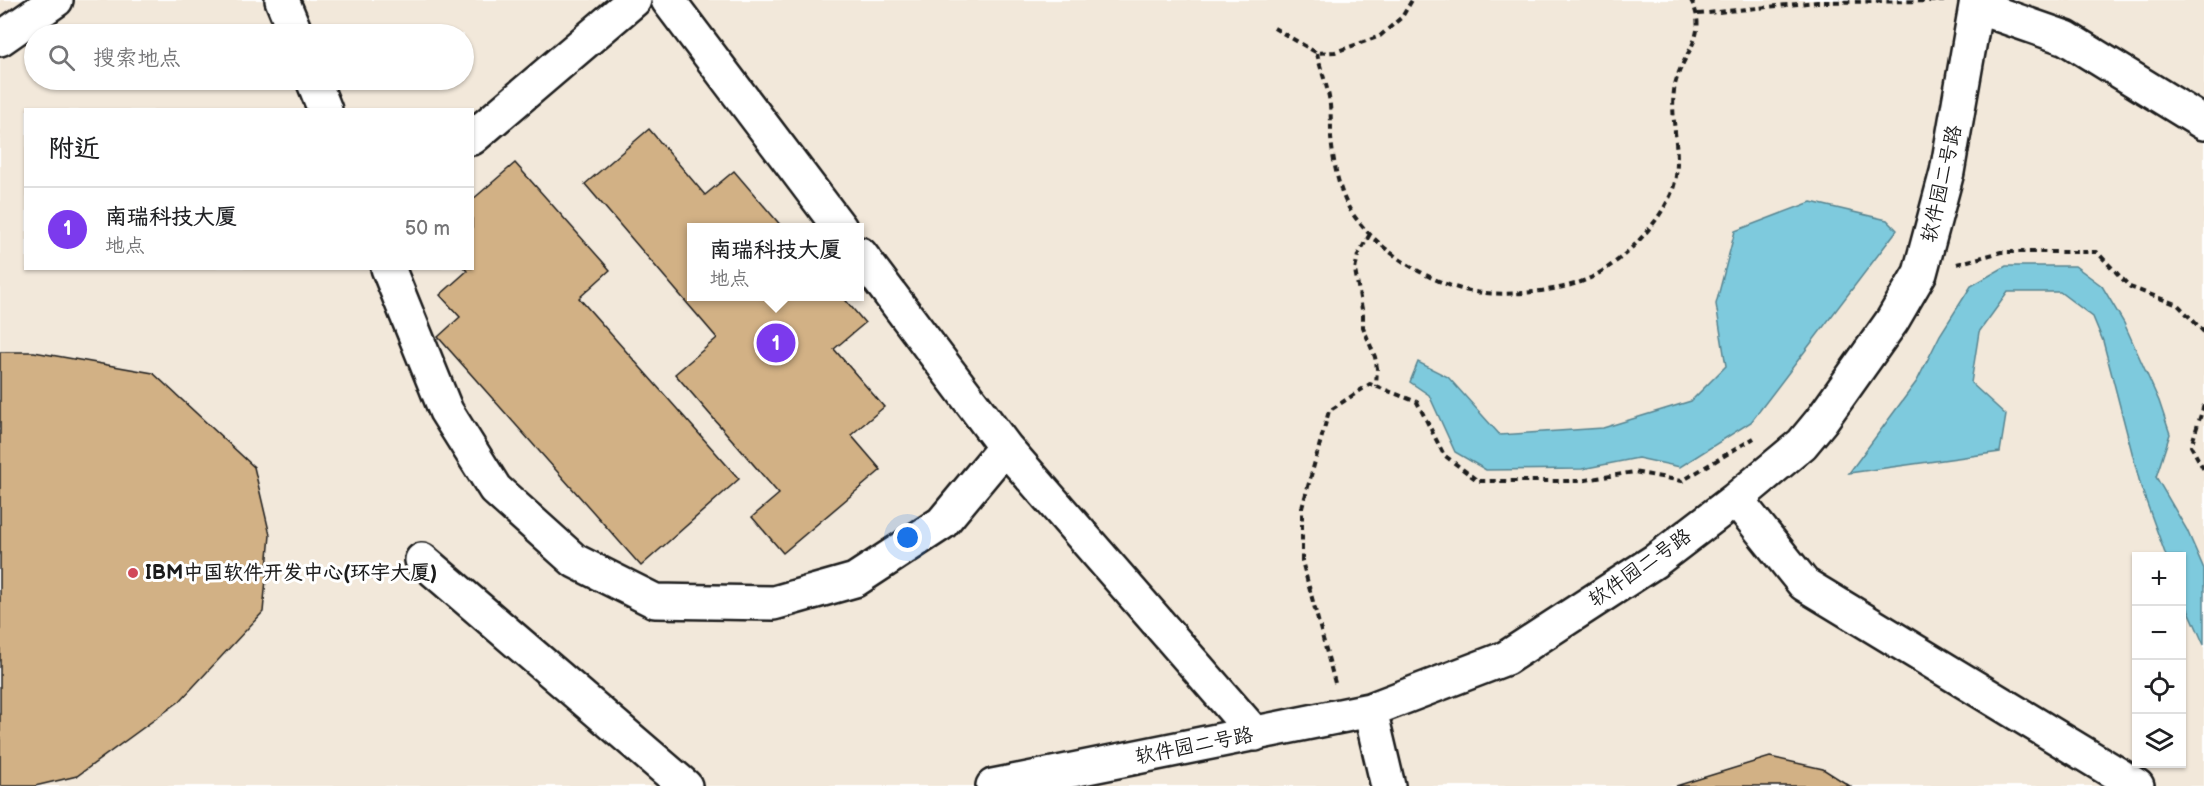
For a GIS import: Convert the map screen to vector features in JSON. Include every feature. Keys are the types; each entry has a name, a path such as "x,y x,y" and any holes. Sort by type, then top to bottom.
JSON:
{"street":[{"path":"0,39 56,0"},
{"path":"282,0 292,24"},
{"path":"474,136 634,0"},
{"path":"668,0 836,223"},
{"path":"1977,4 2066,39 2204,123"},
{"name":"软件园二号路","path":"993,786 1356,713 1506,658 1655,561 1736,499 1802,444 1821,421 1892,321 1920,273 1947,172 1977,4"},
{"path":"318,90 324,108"},
{"path":"864,259 1005,447 1255,734"},
{"path":"389,270 446,411 495,489 575,561 655,601 774,603 855,580 942,523 1005,447"},
{"path":"1736,499 1804,584 2137,786"},
{"path":"422,560 686,786"},
{"path":"1356,713 1388,786"}],"path":[{"path":"1274,28 1317,53 1335,52 1380,36 1402,17 1412,0"},
{"path":"1317,53 1329,95 1333,154 1342,190 1349,208 1370,234 1387,249 1421,272 1461,289 1502,294 1527,292 1579,282 1601,271 1638,242 1654,225 1673,189 1678,153 1674,98 1676,84 1698,29 1698,14 1691,0"},
{"path":"1698,14 1817,2 1945,1 1977,4"},
{"path":"1370,234 1358,255 1355,270 1363,327 1377,368 1376,386"},
{"path":"1920,273 2001,252 2097,252 2130,287 2178,305 2204,332"},
{"path":"1356,713 1302,561 1302,508 1329,411 1370,384 1417,402 1444,455 1478,481 1580,481 1634,472 1682,481 1761,434"},
{"path":"2204,405 2192,446 2204,470"}],"shaded area":[{"path":"0,0 2204,0 2204,786 0,786"}],"water":[{"path":"1811,202 1887,220 1897,230 1751,422 1680,467 1638,458 1582,469 1486,470 1455,452 1429,395 1410,382 1418,362 1448,377 1500,435 1603,428 1691,401 1726,366 1716,304 1735,231"},
{"path":"2006,266 2075,266 2102,286 2124,323 2159,401 2170,434 2156,477 2187,530 2204,569 2204,645 2186,604 2186,552 2165,552 2141,487 2103,341 2093,317 2060,292 2008,292 1979,332 1971,383 2006,415 2000,452 1849,473 1917,381 1940,335 1971,286"}],"building":[{"path":"649,129 705,195 734,171 779,223 687,223 687,301 846,301 865,323 834,349 884,407 851,435 881,470 783,553 752,517 779,494 675,374 717,338 585,184"},
{"path":"515,163 610,270 579,298 739,479 641,566 438,337 460,317 440,295 466,270 474,270 474,198"},
{"name":"IBM中国软件开发中心(环宇大厦)","path":"0,352 34,352 153,373 254,467 270,535 263,612 180,701 77,776 35,786 0,786"},
{"path":"1770,757 1823,769 1850,786 1676,786"}],"place":[{"name":"南瑞科技大厦","path":"776,343"},
{"name":"IBM中国软件开发中心(环宇大厦)","path":"133,573"}]}
